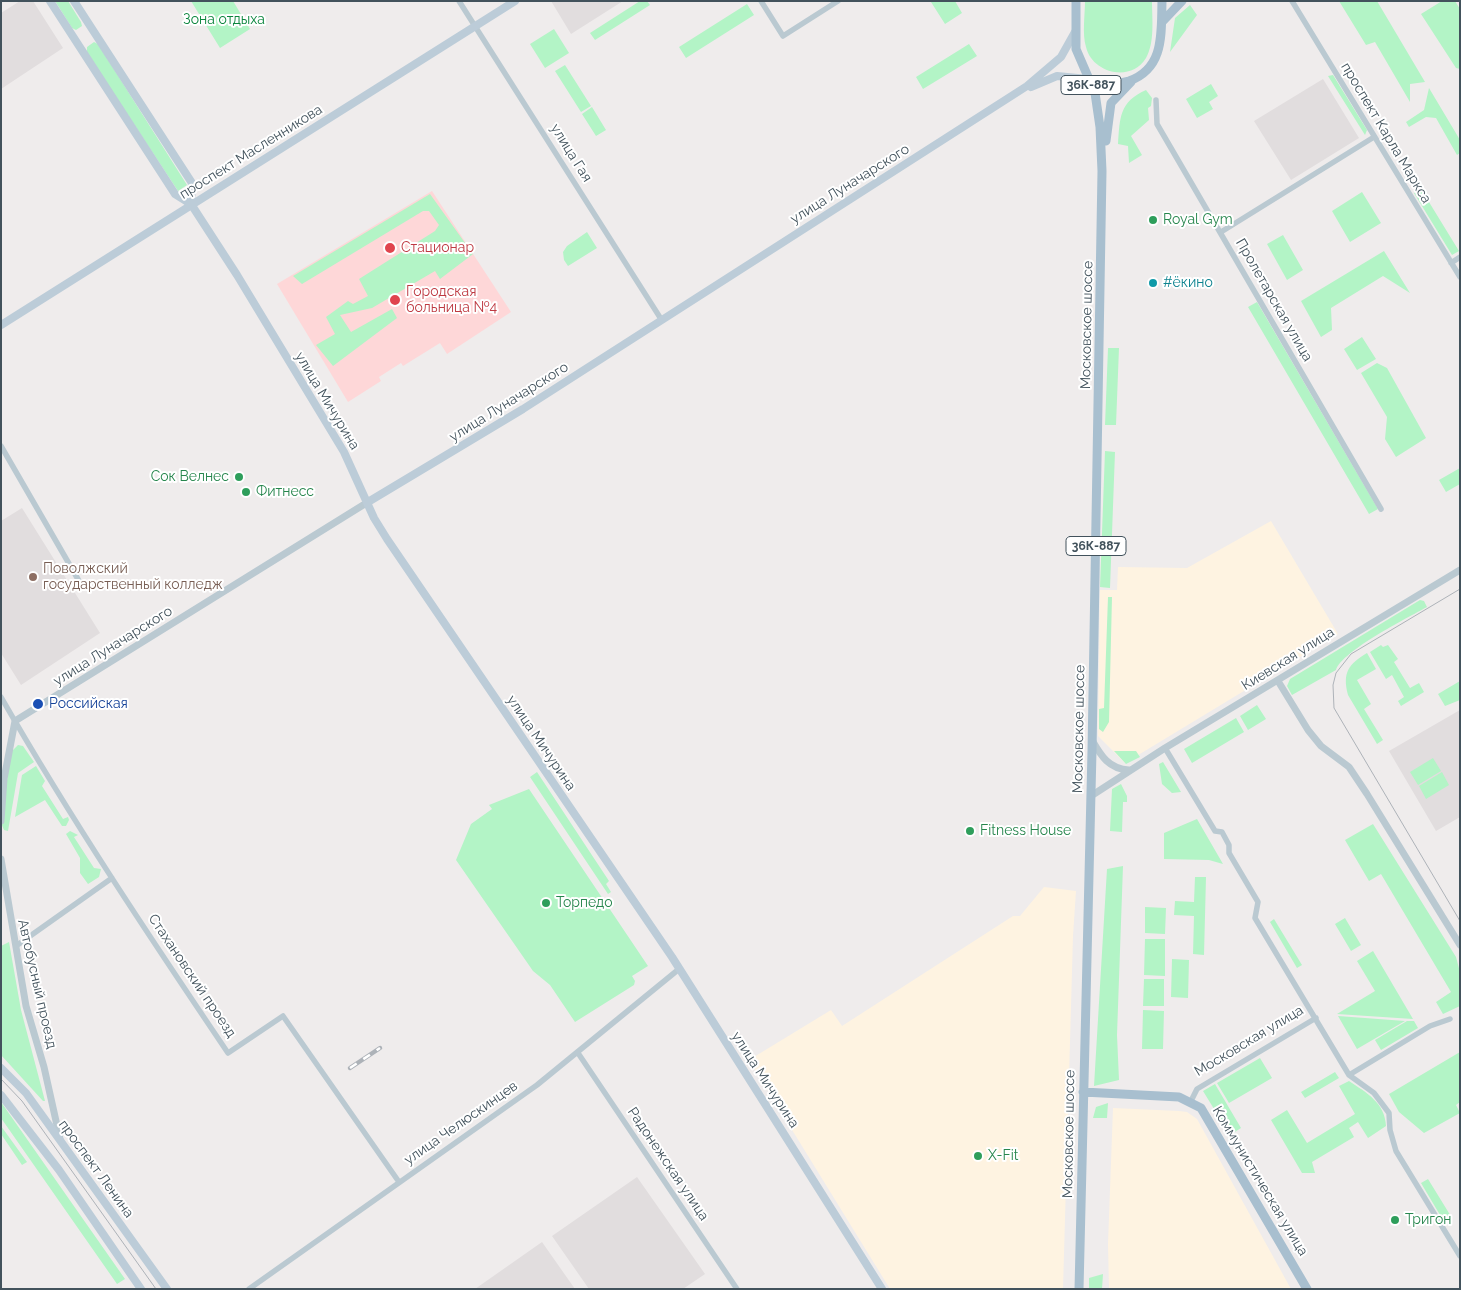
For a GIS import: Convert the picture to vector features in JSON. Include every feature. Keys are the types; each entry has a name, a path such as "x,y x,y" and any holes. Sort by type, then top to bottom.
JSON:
{"main road":[{"name":"улица Мичурина","path":"50,1 175,194 191,204 344,452 387,539 679,969 882,1289"},
{"name":"улица Мичурина","path":"74,1 192,183 191,204"},
{"name":"проспект Масленникова","path":"1,325 515,1"},
{"name":"Московское шоссе","path":"1076,1 1076,49 1095,93 1099,114 1102,171 1091,796 1079,1289"},
{"name":"Московское шоссе","path":"1102,171 1108,110 1117,94 1134,79 1147,71 1156,60 1161,39 1162,1"},
{"path":"1162,22 1182,1"},
{"name":"улица Луначарского","path":"368,502 523,409 1027,86 1061,57 1075,32"},
{"name":"улица Луначарского","path":"1011,96 1057,76 1088,79"},
{"name":"Московское шоссе","path":"1088,79 1115,84 1134,79"},
{"name":"проспект Ленина","path":"1,1068 26,1093 167,1289"},
{"name":"Коммунистическая улица","path":"1083,1092 1179,1097 1191,1101 1205,1112 1307,1289"},
{"path":"1,1095 59,1170 141,1289"}],"street":[{"name":"улица Гая","path":"459,1 661,319"},
{"path":"762,1 783,36 838,1"},
{"name":"проспект Карла Маркса","path":"1292,1 1460,277"},
{"name":"Пролетарская улица","path":"1156,100 1157,124 1381,509"},
{"path":"1221,232 1374,137"},
{"path":"1451,263 1460,257"},
{"path":"1,446 79,581"},
{"name":"улица Луначарского","path":"15,721 368,502"},
{"name":"Киевская улица","path":"1091,796 1130,770 1460,570"},
{"path":"1278,681 1308,730 1321,746 1349,767 1460,945"},
{"path":"1,697 15,721 4,779 1,821"},
{"name":"Стахановский проезд","path":"15,721 112,878 228,1053 283,1016 399,1182"},
{"path":"1092,740 1108,763 1116,768 1130,770"},
{"path":"1166,748 1216,831 1222,832 1230,845 1229,853 1258,902 1255,918 1349,1074 1374,1093 1389,1113 1390,1130 1396,1151 1460,1256"},
{"name":"Автобусный проезд","path":"1,859 26,1006 44,1067 61,1142"},
{"path":"16,946 112,878"},
{"name":"улица Челюскинцев","path":"250,1289 533,1088 679,969"},
{"name":"Московская улица","path":"1191,1101 1196,1089 1316,1018"},
{"path":"1349,1074 1430,1026 1450,1019"},
{"name":"Радонежская улица","path":"578,1053 737,1289"}],"shaded area":[{"path":"20,1 33,1 63,48 1,89 1,13"},
{"path":"551,1 623,1 571,34"},
{"path":"1323,79 1359,138 1291,180 1254,121"},
{"name":"Городская больница №4","path":"432,191 511,312 447,354 440,343 403,366 401,363 379,377 381,381 348,402 277,284"},
{"name":"Поволжский государственный колледж","path":"22,508 100,633 21,685 1,653 1,521"},
{"path":"1271,521 1338,634 1125,763 1098,736 1100,590 1117,590 1118,567 1187,568"},
{"path":"1460,710 1460,817 1436,831 1389,751"},
{"path":"1044,887 1076,891 1073,936 1063,1289 890,1289 749,1060 831,1010 842,1026 1013,916 1020,916"},
{"path":"1113,1108 1187,1112 1197,1119 1291,1289 1109,1289 1108,1244"},
{"path":"637,1177 705,1274 683,1289 589,1289 552,1236"},
{"path":"542,1242 575,1289 475,1289"}],"green space":[{"path":"55,1 68,1 82,26 76,30 72,28"},
{"name":"Зона отдыха","path":"191,1 233,1 250,29 220,48"},
{"path":"640,1 647,1 650,5 595,40 590,33"},
{"path":"955,1 962,13 945,24 931,2"},
{"path":"1085,1 1152,1 1151,45 1146,58 1139,66 1131,70 1113,72 1096,63 1090,56 1084,36"},
{"path":"1339,1 1377,1 1425,82 1410,84 1410,102 1375,42 1366,45"},
{"path":"1442,1 1455,1 1460,9 1460,69 1456,68 1421,14"},
{"path":"747,4 754,15 686,58 679,47"},
{"path":"1190,5 1197,15 1170,52 1175,18"},
{"path":"554,29 569,53 545,68 530,44"},
{"path":"94,42 98,44 187,185 178,191 87,53 87,47"},
{"path":"969,44 977,56 923,89 916,77"},
{"path":"565,65 591,106 581,112 555,71"},
{"path":"1333,75 1367,130 1365,135 1328,76"},
{"path":"1211,84 1218,96 1209,102 1213,109 1197,118 1186,99"},
{"path":"1429,88 1460,140 1460,153 1457,155 1436,118 1426,117 1409,127 1406,122 1424,110"},
{"path":"1146,90 1152,98 1151,106 1148,108 1149,120 1131,136 1142,155 1129,163 1128,146 1118,144 1119,126 1126,106 1137,95"},
{"path":"592,107 606,130 596,136 582,114"},
{"path":"1421,189 1459,251 1452,255 1414,193"},
{"path":"1362,192 1381,223 1350,242 1332,211"},
{"path":"430,194 473,254 440,279 435,271 372,308 340,315 351,332 392,309 397,318 333,366 316,345 335,334 326,317 348,301 353,304 368,296 359,279 435,231 439,225 429,211 423,211 302,284 293,276"},
{"path":"587,232 597,248 568,266 564,260 563,252 567,246"},
{"path":"1283,235 1303,270 1287,280 1267,244"},
{"path":"1384,251 1410,293 1383,276 1331,308 1332,330 1321,337 1301,301"},
{"path":"1257,302 1378,509 1369,514 1248,307"},
{"path":"1362,337 1376,359 1357,370 1344,349"},
{"path":"1108,348 1119,348 1116,425 1105,425"},
{"path":"1377,363 1387,368 1426,438 1396,457 1385,439 1387,417 1361,373"},
{"path":"1105,451 1115,452 1110,588 1100,587"},
{"path":"1460,468 1460,484 1446,492 1439,480"},
{"path":"1108,597 1112,597 1109,722 1103,732 1099,729 1099,709 1104,708"},
{"path":"1420,600 1424,601 1427,607 1362,645 1341,662 1336,670 1292,695 1287,686 1290,679"},
{"path":"1381,645 1383,647 1388,645 1398,659 1394,662 1410,688 1419,683 1424,692 1401,706 1398,701 1404,697 1392,675 1386,679 1370,652"},
{"path":"1367,653 1376,669 1357,680 1371,704 1364,709 1383,740 1377,744 1348,695 1346,687 1348,670 1351,665"},
{"path":"1460,681 1460,700 1445,706 1438,694"},
{"path":"1257,705 1266,719 1248,730 1240,716"},
{"path":"1236,718 1244,732 1192,763 1184,749"},
{"path":"18,745 23,746 34,762 18,773 8,831 4,830 1,823 11,752"},
{"path":"1114,751 1136,751 1140,757 1126,764"},
{"path":"1433,758 1441,771 1418,785 1410,772"},
{"path":"1163,762 1181,792 1172,793 1162,784 1159,764"},
{"path":"36,766 45,781 42,786 63,819 68,817 69,820 66,826 62,826 45,800 15,817 22,775"},
{"path":"537,772 609,881 606,884 611,892 608,894 530,777"},
{"path":"1442,772 1449,785 1426,799 1419,786"},
{"path":"1121,784 1127,796 1127,802 1123,802 1122,832 1110,831 1112,789"},
{"name":"Торпедо","path":"529,789 648,966 632,976 635,981 634,985 575,1022 550,985 533,971 456,860 471,824 492,809 489,805"},
{"path":"1197,819 1223,864 1209,860 1164,859 1164,833"},
{"path":"1373,824 1456,957 1460,972 1460,1006 1443,1014 1436,1002 1451,992 1381,874 1369,881 1345,840"},
{"path":"70,831 78,835 74,837 94,868 101,869 99,877 88,884 80,873 80,858 66,834"},
{"path":"1123,866 1117,1035 1119,1080 1094,1086 1107,869"},
{"path":"1195,877 1206,877 1204,955 1193,954 1194,916 1174,915 1175,901 1194,902"},
{"path":"1145,907 1166,908 1165,934 1145,933"},
{"path":"1345,918 1361,945 1351,951 1335,924"},
{"path":"1274,919 1302,965 1297,968 1270,922"},
{"path":"1145,939 1165,939 1165,976 1144,975"},
{"path":"9,942 21,1010 45,1101 1,1055 1,946"},
{"path":"1373,951 1413,1019 1337,1014 1375,991 1357,961"},
{"path":"1172,959 1189,960 1188,998 1171,997"},
{"path":"1144,979 1164,979 1164,1006 1143,1006"},
{"path":"1143,1010 1164,1011 1163,1049 1142,1049"},
{"path":"1338,1016 1405,1021 1357,1049"},
{"path":"1407,1021 1414,1021 1418,1028 1381,1050 1375,1040"},
{"path":"1460,1052 1460,1102 1456,1105 1460,1113 1424,1133 1399,1112 1389,1094"},
{"path":"1260,1058 1272,1078 1229,1103 1217,1083"},
{"path":"1335,1072 1339,1078 1305,1098 1301,1092"},
{"path":"1349,1081 1368,1094 1379,1105 1385,1118 1386,1126 1368,1138 1358,1122 1349,1128 1354,1137 1312,1162 1315,1173 1302,1173 1271,1120 1287,1110 1307,1143 1355,1114 1339,1086"},
{"path":"1215,1084 1241,1128 1230,1135 1203,1091"},
{"path":"1,1102 125,1279 117,1284 1,1118"},
{"path":"1108,1103 1107,1118 1093,1118 1096,1107"},
{"path":"1,1126 27,1162 22,1165 1,1134"},
{"path":"1428,1179 1452,1218 1443,1220 1421,1183"},
{"path":"1103,1274 1102,1289 1089,1289 1089,1278"}],"tram line":[{"path":"1460,589 1351,654 1336,673 1333,685 1334,708 1460,921"},
{"path":"1,1079 22,1101 156,1289"}],"railway":[{"path":"350,1068 380,1048"}],"place":[{"name":"Royal Gym","path":"1153,220"},
{"name":"Стационар","path":"390,248"},
{"name":"#ёкино","path":"1153,283"},
{"name":"Городская больница №4","path":"395,300"},
{"name":"Сок Велнес","path":"239,477"},
{"name":"Фитнесс","path":"246,492"},
{"name":"Поволжский государственный колледж","path":"33,577"},
{"name":"Российская","path":"38,704"},
{"name":"Fitness House","path":"970,831"},
{"name":"Торпедо","path":"546,903"},
{"name":"X-Fit","path":"978,1156"},
{"name":"Тригон","path":"1395,1220"}]}
